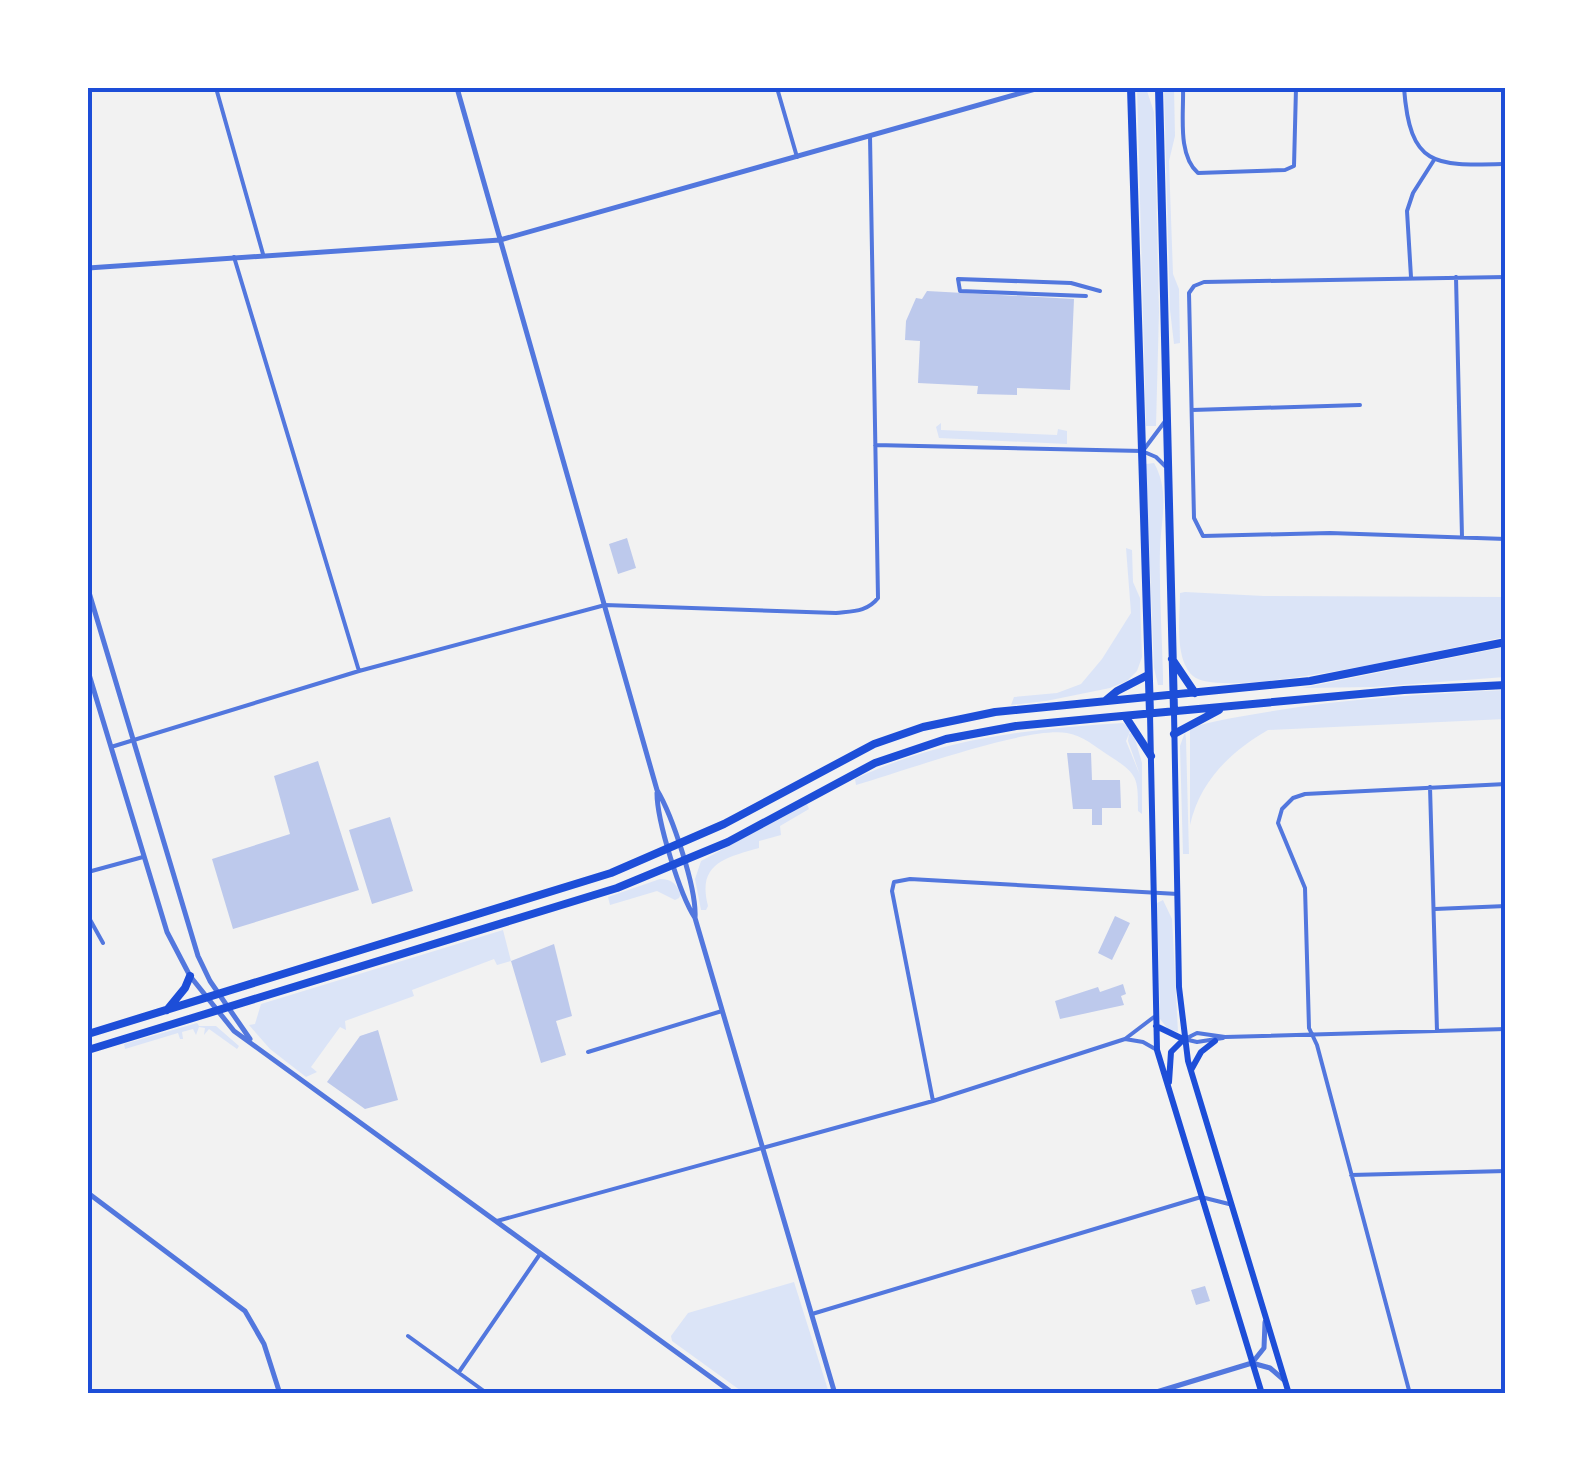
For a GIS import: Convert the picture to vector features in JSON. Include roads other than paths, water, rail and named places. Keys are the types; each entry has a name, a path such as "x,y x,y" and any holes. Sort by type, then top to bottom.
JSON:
{"highway":[{"path":"1131,88 1150,714"},
{"path":"1159,88 1174,712"},
{"path":"88,1034 612,873 674,848 850,756 898,736 972,715 1310,681 1506,642"},
{"path":"1172,659 1195,693"},
{"path":"1106,701 1116,691 1148,675"},
{"path":"88,1050 602,894 679,864 866,768 923,746 1002,728 1404,690 1506,685"},
{"path":"1174,734 1223,708"},
{"path":"1125,716 1151,756"},
{"path":"166,1010 190,976"}],"main road":[{"path":"1174,712 1184,1040 1190,1071 1289,1394"},
{"path":"1150,714 1157,1050 1262,1394"},
{"path":"1156,1026 1184,1040"},
{"path":"1169,1093 1171,1052 1184,1040"},
{"path":"1190,1071 1198,1056 1214,1041"}],"street":[{"path":"216,88 262,254"},
{"path":"457,88 834,1394"},
{"path":"777,88 797,157"},
{"path":"88,268 500,240 1038,88"},
{"path":"1183,88 1185,155 1198,173 1285,170 1294,166 1296,88"},
{"path":"1404,88 1408,131 1434,160 1451,166 1506,164"},
{"path":"111,747 359,671 605,605 836,613 865,610 873,604 878,598 870,136"},
{"path":"1411,276 1407,211 1413,193 1434,160"},
{"path":"234,256 359,671"},
{"path":"1506,277 1204,282 1189,293 1194,518 1203,536 1330,533 1506,539"},
{"path":"1456,278 1462,538"},
{"path":"1086,296 960,292 958,280 1071,283 1100,291"},
{"path":"1192,410 1360,405"},
{"path":"1142,451 1168,419"},
{"path":"875,445 1142,451 1156,457 1168,471"},
{"path":"88,588 194,944 218,994 250,1041"},
{"path":"88,671 167,932 190,976 216,1012 234,1032 734,1394"},
{"path":"1410,1394 1309,1028 1306,888 1278,823 1282,809 1293,798 1305,794 1506,784"},
{"path":"1430,788 1437,1031"},
{"path":"88,872 143,857"},
{"path":"932,1102 892,890 894,882 910,879 1178,894"},
{"path":"1434,909 1506,906"},
{"path":"88,916 103,943"},
{"path":"588,1052 722,1011"},
{"path":"497,1221 932,1102 1125,1039 1147,1026 1155,1016"},
{"path":"1184,1040 1196,1033 1225,1037 1506,1029"},
{"path":"1184,1040 1214,1041 1225,1037"},
{"path":"1125,1039 1157,1050"},
{"path":"1351,1174 1504,1171 1506,1184"},
{"path":"88,1193 245,1311 264,1344 280,1394"},
{"path":"810,1315 1202,1197 1233,1206"},
{"path":"459,1372 540,1254"},
{"path":"1150,1394 1252,1363 1266,1344 1264,1312"},
{"path":"408,1336 488,1394"},
{"path":"1252,1363 1270,1368 1286,1382"}]}
